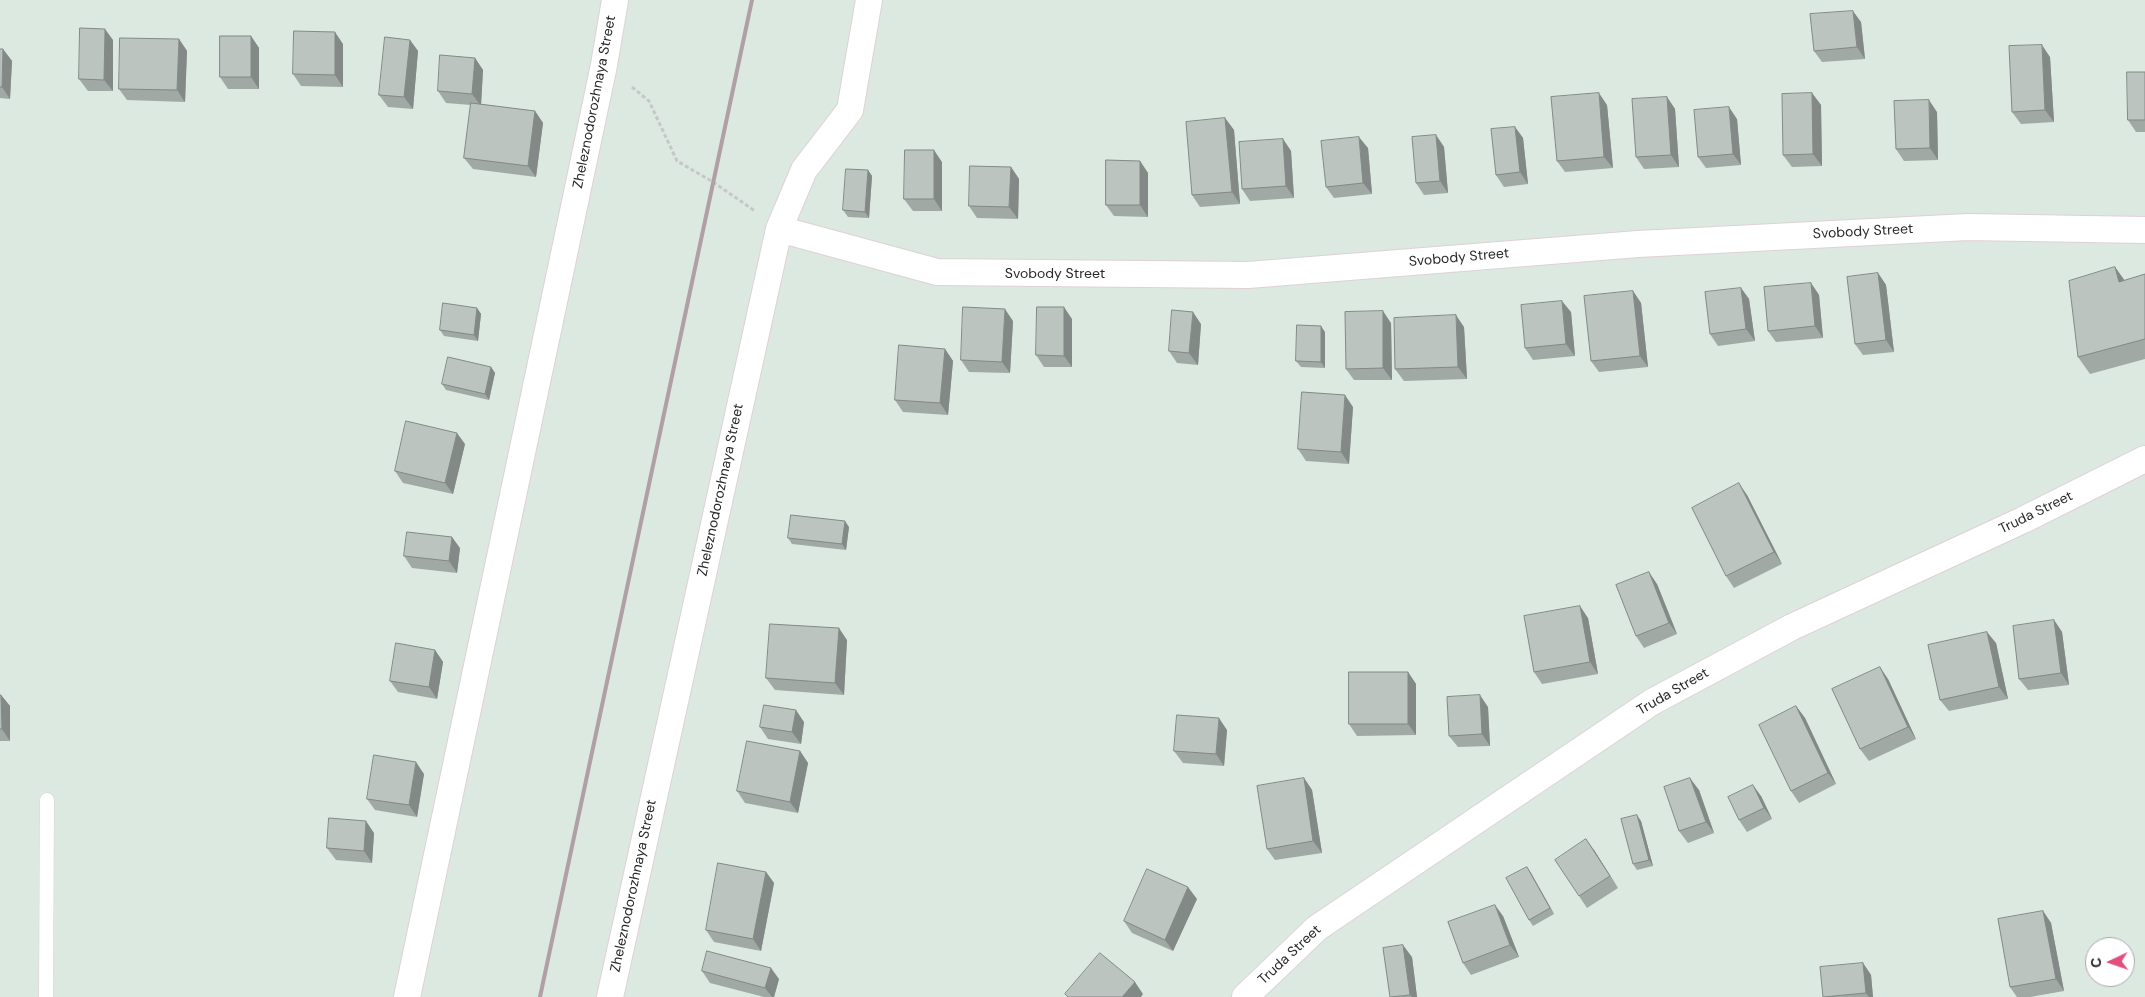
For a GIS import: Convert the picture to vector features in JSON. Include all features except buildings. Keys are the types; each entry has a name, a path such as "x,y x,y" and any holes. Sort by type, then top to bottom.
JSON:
{"street":[{"name":"Zheleznodorozhnaya Street","path":"407,997 604,65 615,0"},
{"name":"Zheleznodorozhnaya Street","path":"610,997 779,229 804,170 850,110 869,0"},
{"name":"Svobody Street","path":"779,229 937,272 1248,275 1638,244 1968,226 2145,230"},
{"name":"Truda Street","path":"1245,997 1317,928 1652,702 1792,627 2023,520 2145,459"}],"lane":[{"path":"46,997 47,800"}],"path":[{"path":"604,65 649,101 677,161 713,182 779,229"}],"railway":[{"path":"540,997 752,0"}]}
